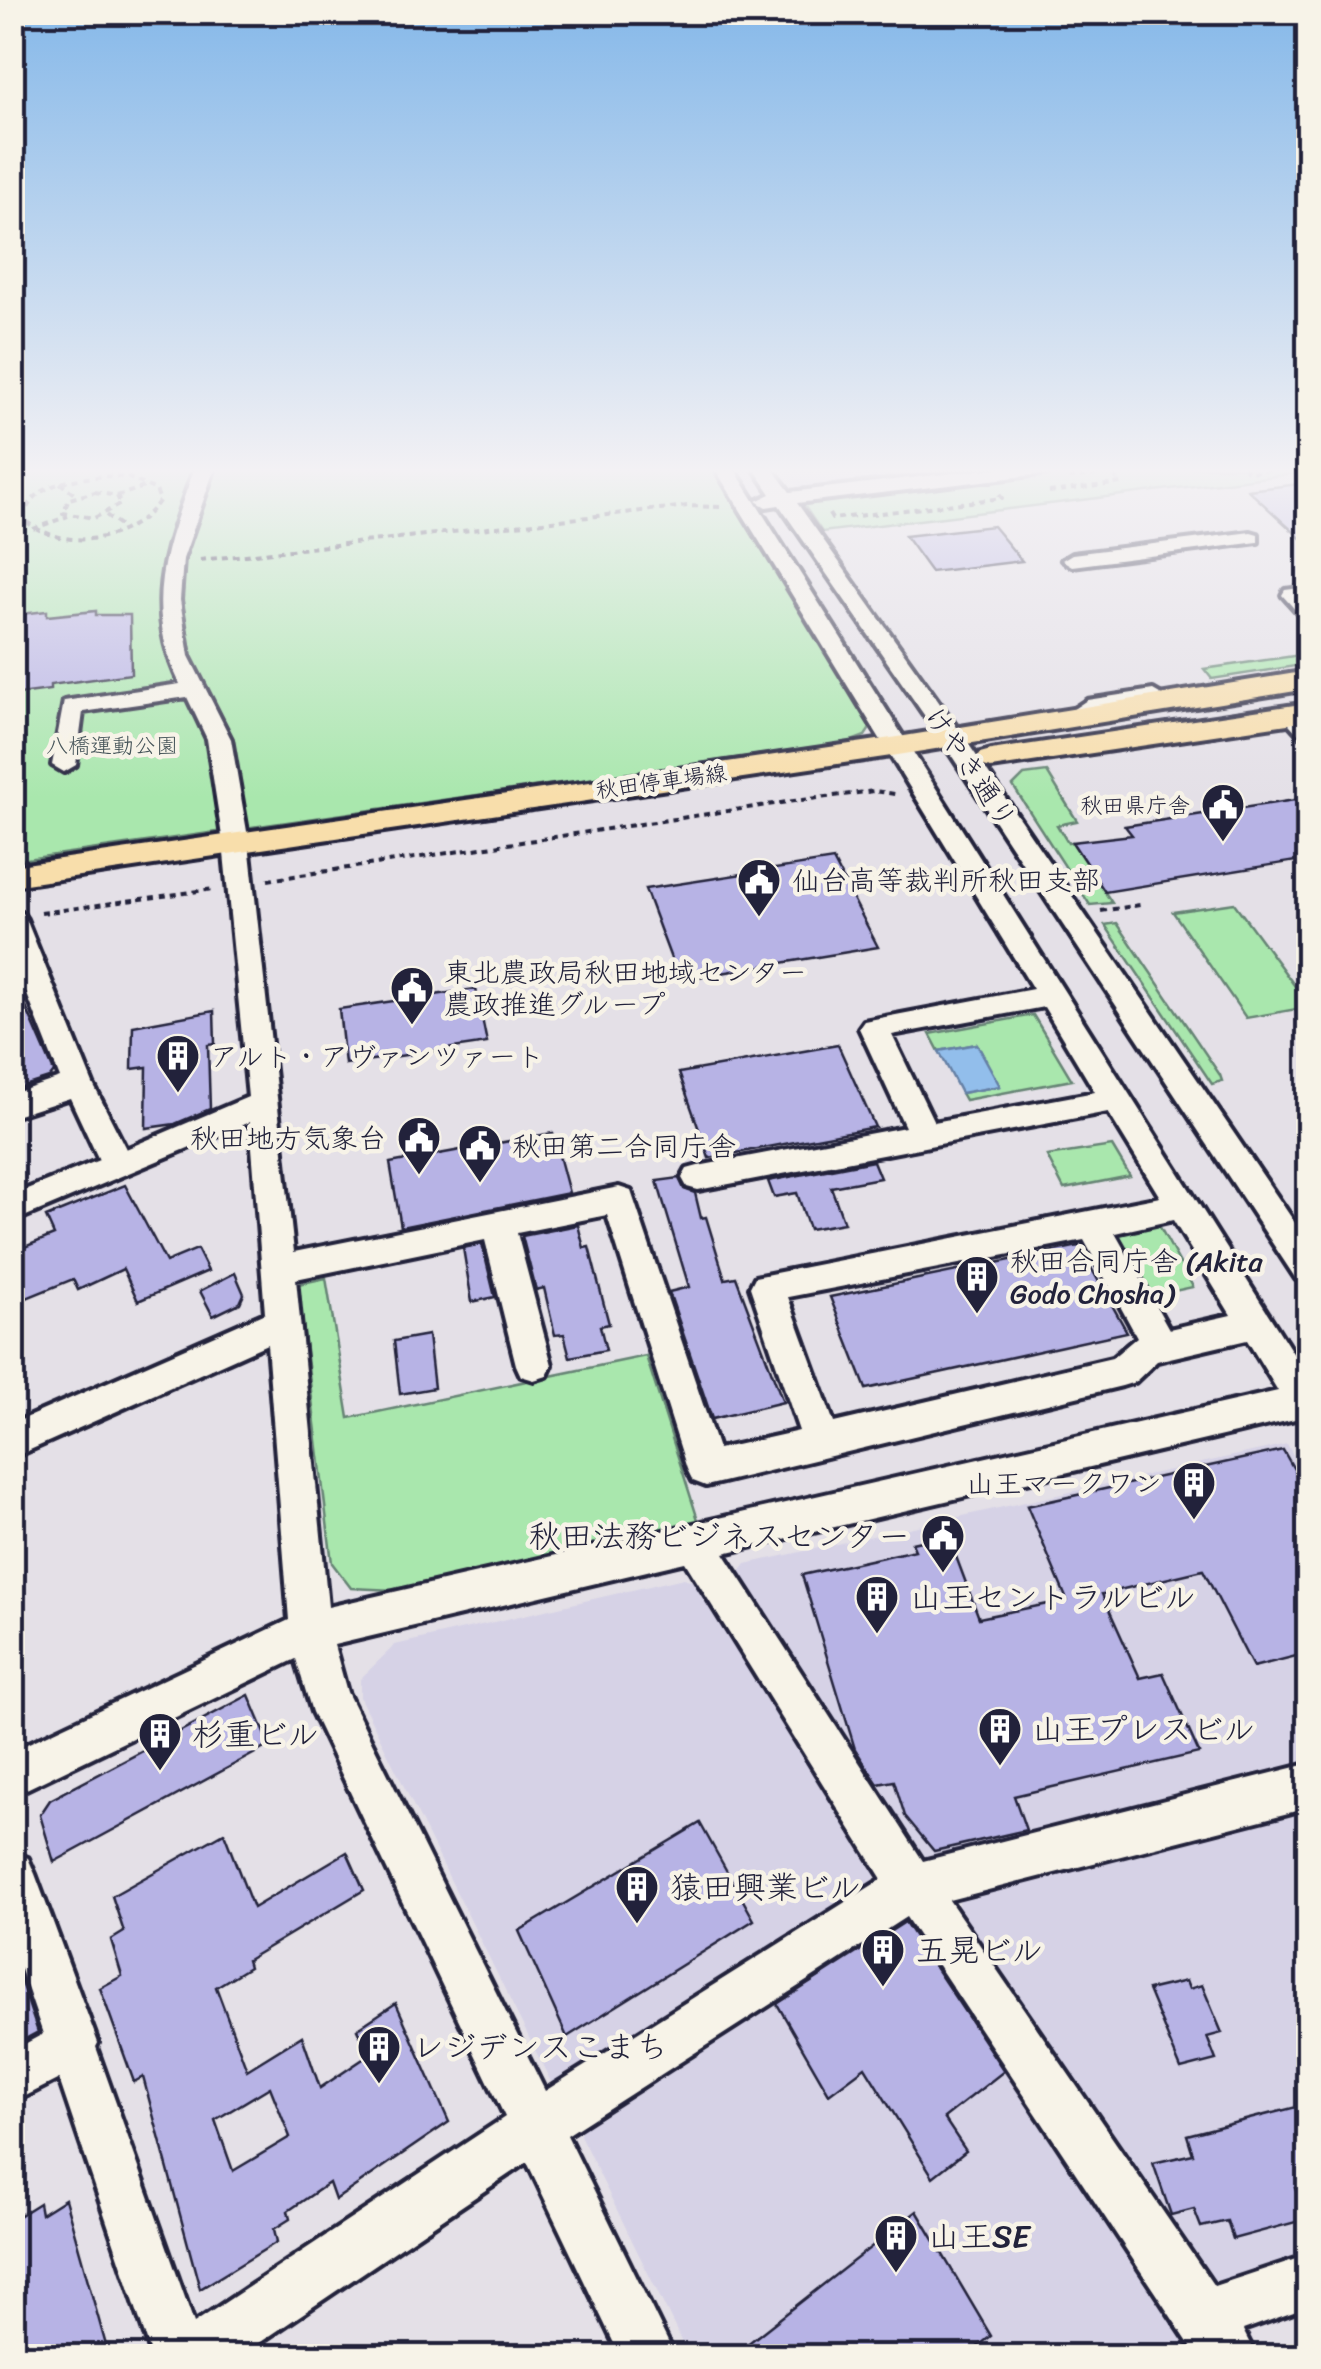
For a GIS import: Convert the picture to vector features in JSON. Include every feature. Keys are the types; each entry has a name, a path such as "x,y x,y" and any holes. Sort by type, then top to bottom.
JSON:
{"main road":[{"name":"秋田停車場線","path":"19,912 238,866 906,773 961,750 1072,718 1308,680"},
{"name":"秋田停車場線","path":"961,750 1303,719"},
{"name":"秋田停車場線","path":"12,876 238,866"}],"street":[{"path":"171,578 169,600 178,656 219,739 238,866 264,1103 280,1322 310,1631 327,1696 648,2356"},
{"name":"けやき通り","path":"784,578 906,773 1055,995 1307,1403"},
{"name":"けやき通り","path":"839,578 961,750 1308,1270"},
{"path":"1308,593 1293,595 1308,610"},
{"path":"64,765 72,706 194,689"},
{"path":"19,912 78,1084 118,1166"},
{"path":"925,1136 874,1028 1055,995"},
{"path":"12,1106 78,1084"},
{"path":"698,1178 1118,1099"},
{"path":"12,1208 264,1103"},
{"path":"276,1269 619,1200 706,1469 1122,1371 1146,1349 1255,1324"},
{"path":"822,1442 767,1286 1182,1205"},
{"path":"498,1224 534,1364"},
{"path":"1093,1224 1160,1346"},
{"path":"12,1442 280,1322"},
{"path":"12,1774 310,1631 1307,1403"},
{"path":"694,1543 913,1886 1216,2336 1308,2281"},
{"path":"193,2356 537,2125 913,1886 1308,1786"},
{"path":"12,1874 180,2356"},
{"path":"12,2079 74,2043"}],"path":[{"path":"19,912 238,866 826,797 893,793 906,773"},
{"path":"1093,913 1140,905"}],"shaded area":[{"path":"1287,1444 1308,1482 1308,1777 937,1864 898,1842 734,1580 746,1564"},
{"path":"684,1578 705,1586 880,1853 872,1891 553,2086 360,1698 360,1679 395,1645"},
{"path":"1308,1808 1308,2263 1214,2293 953,1921 962,1895"},
{"path":"903,1906 920,1914 1210,2356 689,2356 580,2135 585,2110"}],"green space":[{"name":"八橋運動公園","path":"12,578 781,578 871,727 865,736 849,742 13,861"},
{"path":"1308,654 1308,664 1212,679 1204,669"},
{"path":"1047,772 1077,821 1057,825 1112,903 1090,905 1013,786 1024,775"},
{"path":"1234,903 1308,1007 1246,1018 1173,912"},
{"path":"1117,923 1222,1081 1212,1084 1105,925"},
{"path":"1033,1015 1072,1080 965,1100 961,1093 999,1086 977,1044 939,1051 930,1034"},
{"path":"1112,1146 1130,1176 1064,1189 1047,1156"},
{"path":"1155,1218 1193,1287 1151,1296 1112,1226"},
{"path":"326,1278 349,1418 646,1356 700,1526 395,1590 351,1588 332,1563 298,1284"}],"water":[{"path":"977,1044 1000,1086 961,1093 939,1051"}],"building":[{"path":"47,611 47,616 96,611 96,615 130,615 131,674 50,685 50,690 12,695 12,615"},
{"name":"秋田県庁舎","path":"1308,798 1308,859 1105,892 1072,842 1132,835 1125,826"},
{"name":"仙台高等裁判所秋田支部","path":"833,860 878,947 679,980 645,889"},
{"path":"12,975 54,1072 49,1078 12,1090"},
{"name":"東北農政局秋田地域センター 農政推進グループ","path":"476,989 487,1043 345,1064 339,1009"},
{"name":"アルト・アヴァンツァート","path":"214,1011 215,1044 208,1045 210,1109 175,1124 146,1128 147,1067 132,1069 133,1026"},
{"path":"838,1045 875,1127 709,1158 679,1073"},
{"name":"秋田第二合同庁舎","path":"553,1133 569,1193 401,1227 390,1163"},
{"path":"873,1161 880,1178 831,1187 844,1223 809,1229 797,1193 774,1197 768,1181"},
{"path":"679,1178 684,1189 695,1193 701,1218 706,1217 725,1279 736,1277 783,1402 712,1419 669,1292 689,1287 657,1181"},
{"path":"125,1185 166,1262 197,1249 208,1271 138,1301 123,1269 78,1290 73,1279 12,1304 12,1252 54,1235 46,1217"},
{"path":"578,1225 584,1248 589,1247 609,1324 600,1326 606,1350 570,1357 564,1334 555,1335 544,1288 536,1290 522,1236"},
{"path":"482,1244 495,1297 472,1302 463,1248"},
{"name":"秋田合同庁舎 (Akita Godo Chosha)","path":"1079,1246 1127,1332 866,1389 830,1297"},
{"path":"235,1273 244,1294 240,1303 213,1316 200,1291"},
{"path":"428,1335 434,1388 400,1394 394,1341"},
{"path":"1283,1450 1308,1494 1308,1653 1253,1667 1203,1570 1102,1594 1140,1678 1163,1673 1199,1753 1014,1796 1026,1830 934,1851 905,1816 894,1781 878,1784 855,1749 802,1575 915,1550 912,1543 948,1535 979,1618 1067,1600 1027,1506"},
{"name":"杉重ビル","path":"249,1695 270,1745 54,1862 40,1815 50,1800"},
{"name":"猿田興業ビル","path":"700,1823 754,1920 567,2037 519,1931"},
{"path":"224,1833 253,1908 347,1852 364,1890 247,1960 249,1967 216,1987 247,2070 302,2036 320,2088 369,2055 357,2029 396,2003 449,2122 335,2200 329,2183 288,2211 290,2219 274,2229 277,2242 200,2289 143,2077 134,2082 100,1988 122,1976 111,1940 124,1932 112,1896","holes":["270,2087 290,2137 233,2171 215,2120"]},
{"path":"905,1922 1004,2071 944,2118 966,2151 933,2177 865,2067 829,2094 777,2004"},
{"path":"12,1956 38,2032 12,2046"},
{"path":"1186,1981 1189,1989 1202,1985 1222,2033 1207,2037 1216,2060 1181,2069 1148,1990"},
{"path":"1308,2104 1308,2185 1295,2188 1307,2219 1233,2239 1227,2221 1201,2227 1194,2209 1171,2215 1153,2163 1193,2154 1187,2135"},
{"path":"65,2199 109,2356 12,2356 12,2220 39,2203 41,2214"},
{"name":"山王SE","path":"917,2211 991,2336 966,2356 732,2356"}],"place":[{"name":"秋田県庁舎","path":"1223,843"},
{"name":"仙台高等裁判所秋田支部","path":"759,918"},
{"name":"東北農政局秋田地域センター 農政推進グループ","path":"412,1026"},
{"name":"アルト・アヴァンツァート","path":"178,1094"},
{"name":"秋田地方気象台","path":"419,1176"},
{"name":"秋田第二合同庁舎","path":"480,1184"},
{"name":"秋田合同庁舎 (Akita Godo Chosha)","path":"977,1315"},
{"name":"山王マークワン","path":"1194,1521"},
{"name":"秋田法務ビジネスセンター","path":"943,1574"},
{"name":"山王セントラルビル","path":"877,1635"},
{"name":"山王プレスビル","path":"1000,1767"},
{"name":"杉重ビル","path":"160,1772"},
{"name":"猿田興業ビル","path":"637,1925"},
{"name":"五晃ビル","path":"883,1988"},
{"name":"レジデンスこまち","path":"379,2085"},
{"name":"山王SE","path":"896,2274"}]}
